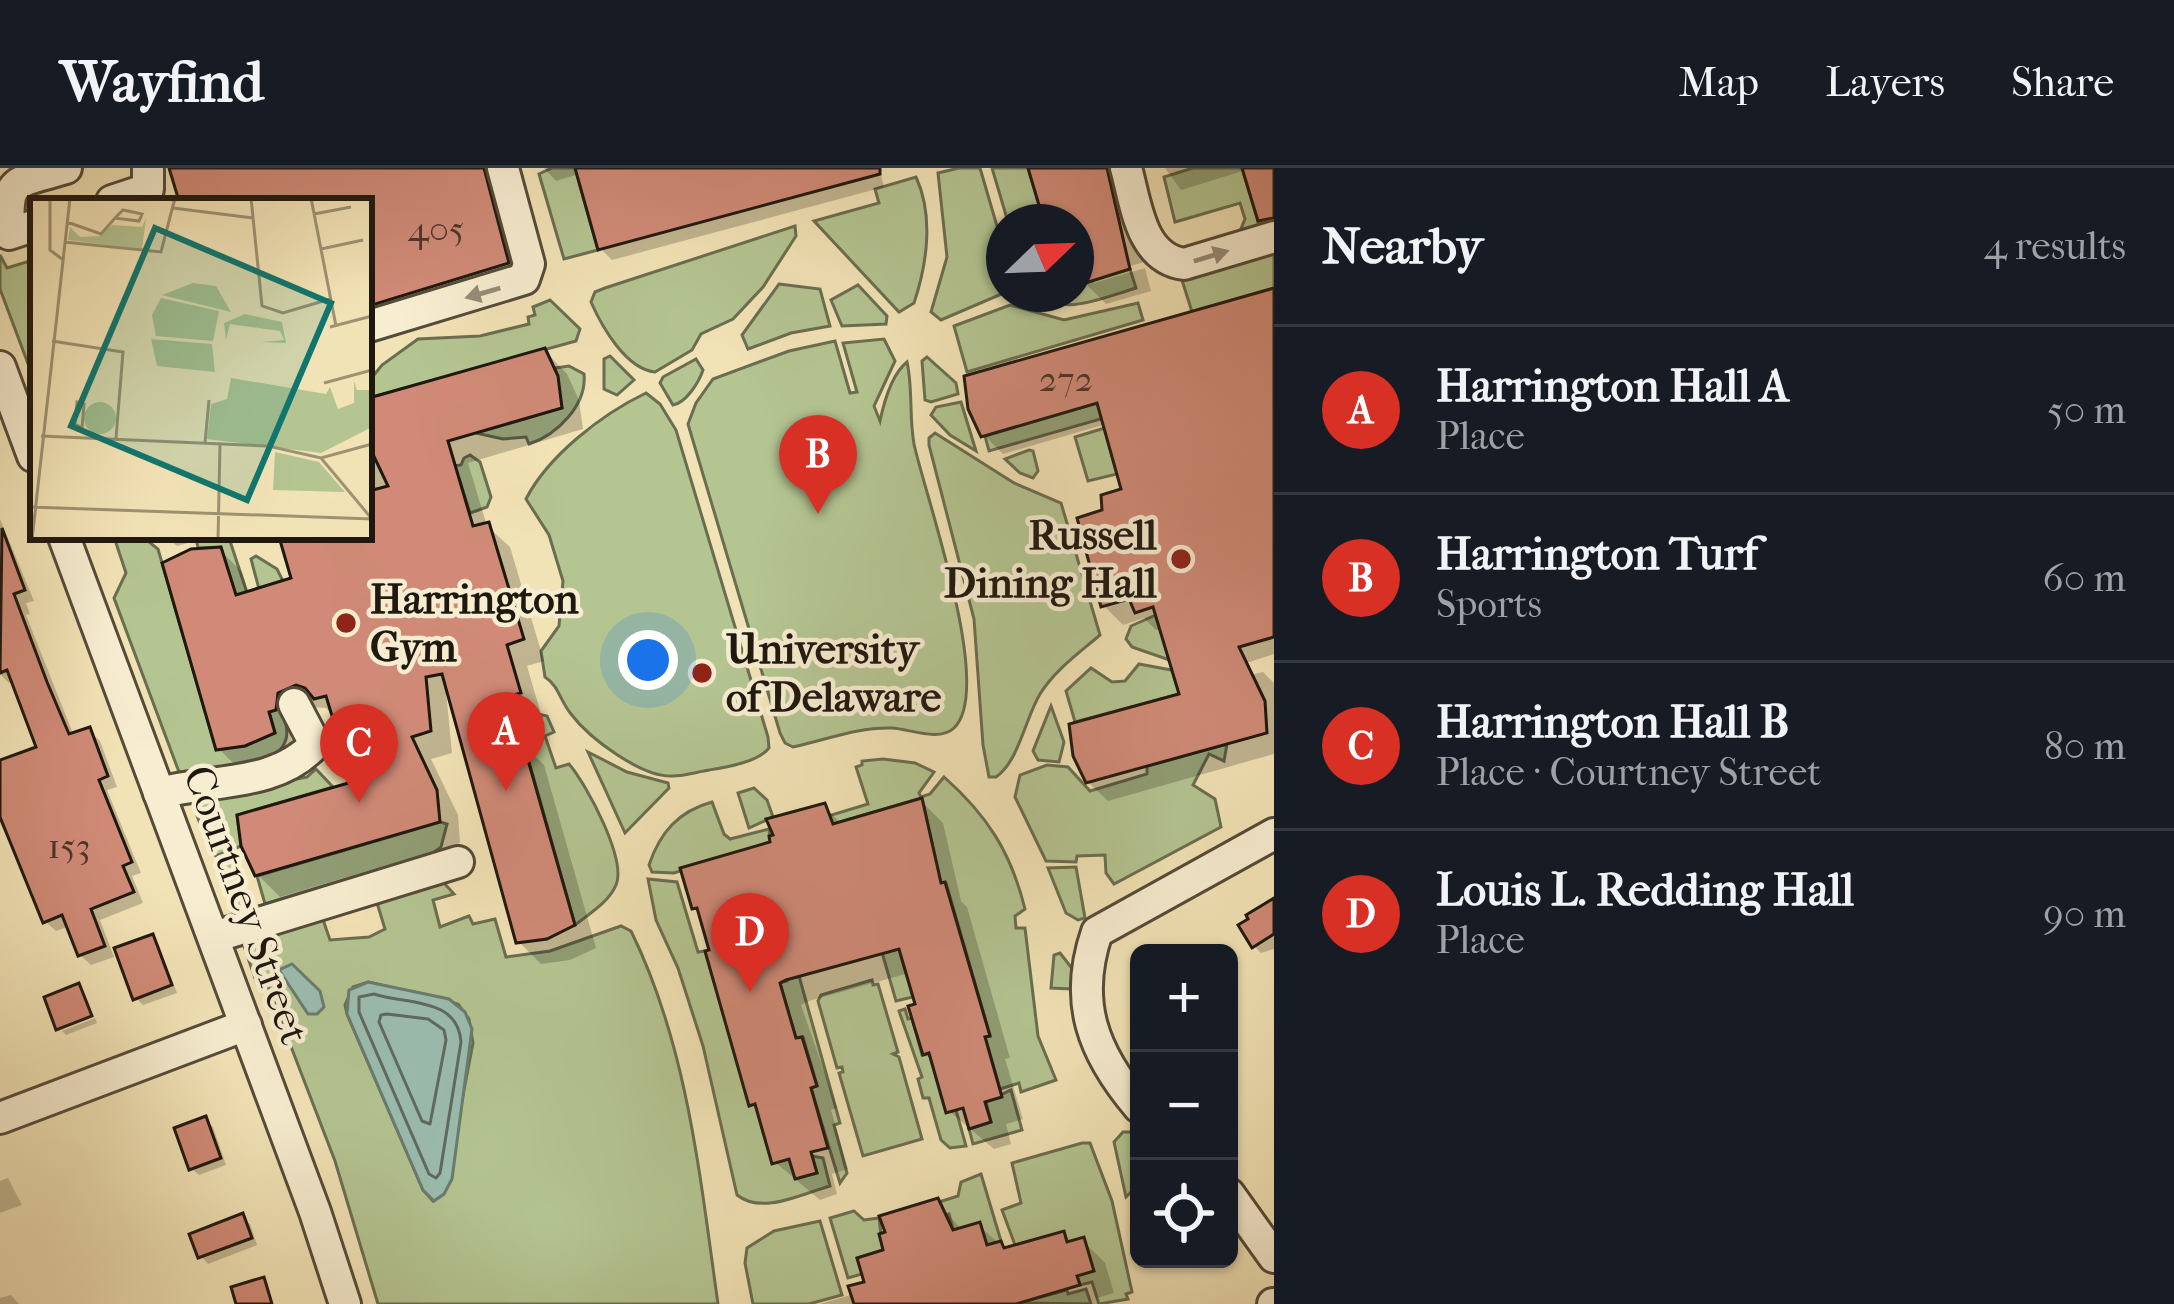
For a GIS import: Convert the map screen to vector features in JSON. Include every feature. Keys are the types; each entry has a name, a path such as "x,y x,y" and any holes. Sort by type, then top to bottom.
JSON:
{"street":[{"path":"30,227 9,234 7,196 15,184 66,168"},
{"path":"121,198 148,189 148,168"},
{"path":"372,325 524,279 529,264 508,213 503,168"},
{"path":"1126,168 1148,241 1170,262 1184,265 1274,237"},
{"path":"0,367 30,443"},
{"name":"Courtney Street","path":"65,540 345,1304"},
{"path":"159,793 262,776 293,764 315,743 294,704"},
{"path":"1130,1096 1104,1063 1090,1031 1089,955 1096,932 1274,835"},
{"path":"214,938 458,862"},
{"path":"0,1118 246,1025"},
{"path":"1238,1207 1274,1257"}],"green space":[{"path":"552,168 575,168 598,250 564,259 539,174"},
{"path":"980,168 991,204 986,204 986,301 941,320 931,312 947,257 938,173"},
{"path":"992,168 1028,168 1039,204 1003,204"},
{"path":"1193,168 1242,168 1260,228 1238,236 1245,219 1240,203 1175,222 1164,177"},
{"path":"916,177 927,224 925,256 914,303 899,312 814,221 879,203 875,189"},
{"path":"795,226 796,236 763,287 733,319 701,334 692,350 655,372 625,355 591,302 595,292 605,288"},
{"path":"1274,254 1274,288 1192,312 1182,280"},
{"path":"0,255 7,268 30,261 30,369 0,289"},
{"path":"1130,269 1136,288 1096,301 1094,280"},
{"path":"779,284 820,289 830,326 791,333 748,349 742,335"},
{"path":"858,285 887,316 886,324 842,326 831,300"},
{"path":"550,300 580,329 576,341 372,397 372,377 418,339 480,336 529,324 528,317 535,315 533,307"},
{"path":"1138,303 1143,320 967,372 954,326 991,312 1035,312 1064,320"},
{"path":"884,339 895,361 874,406 880,421 893,381 907,362 914,444 962,635 965,707 954,728 941,734 879,728 793,747 780,733 688,424 713,379 789,351 835,341 850,393 857,392 843,343"},
{"path":"610,356 634,380 617,395 604,389 604,359"},
{"path":"927,357 956,383 958,394 925,400 922,361"},
{"path":"696,359 703,370 698,380 673,405 660,383 663,377"},
{"path":"569,366 584,374 581,397 550,434 529,444 526,437 503,439 476,433 562,408 555,368"},
{"path":"646,393 660,404 676,430 769,748 742,763 677,776 647,771 603,745 571,714 545,677 541,651 559,626 563,581 549,535 526,499 548,467 578,438"},
{"path":"1121,396 1125,412 989,451 985,436"},
{"path":"961,402 976,451 950,435 931,415 936,407"},
{"path":"1128,421 1108,441 1117,474 1088,481 1075,437"},
{"path":"935,433 1014,483 1061,503 1100,635 1046,685 1010,761 996,777 989,777 983,745 974,619 929,445"},
{"path":"1029,450 1038,471 1033,478 1005,459"},
{"path":"470,455 480,462 491,497 487,507 470,513 459,478 446,467 461,465"},
{"path":"115,540 147,540 158,549 216,749 245,746 275,733 264,694 276,691 287,734 280,750 240,768 179,772 114,598 126,573"},
{"path":"196,540 230,540 257,623 245,626 221,547 198,548"},
{"path":"256,556 277,569 283,581 267,619 251,559"},
{"path":"1156,615 1175,662 1132,647 1126,639 1131,626"},
{"path":"1139,664 1182,672 1205,687 1075,722 1066,691 1091,668 1112,682 1125,681"},
{"path":"1051,706 1064,742 1059,762 1038,760 1033,751"},
{"path":"547,716 554,732 545,736 556,768 569,764 577,774 616,858 613,891 575,925 523,740 506,741 502,724"},
{"path":"1227,744 1224,761 1209,754 1193,785 1215,799 1221,827 1114,884 1106,873 1105,855 1077,856 1076,862 1046,861 1015,797 1020,775 1047,765 1068,767 1090,791 1147,774 1147,766"},
{"path":"588,752 627,772 668,783 669,788 625,833"},
{"path":"862,761 915,763 934,772 919,793 921,797 930,794 944,777 985,820 1005,852 1025,909 1015,916 1016,928 1025,928 1038,1036 1056,1080 1021,1092 1019,1083 1000,1089 985,1037 990,1035 946,883 941,883 922,798 833,824 828,816 868,804 856,767"},
{"path":"316,769 333,787 237,815 241,846 216,856 210,851 191,799 307,777"},
{"path":"754,788 767,800 773,817 749,828 738,793"},
{"path":"712,802 730,839 769,829 770,842 674,873 652,872 649,865 654,853 672,824"},
{"path":"440,822 447,824 441,847 432,854 265,904 257,876"},
{"path":"233,859 248,910 234,915 215,863"},
{"path":"1076,867 1085,918 1078,920 1066,913 1048,868"},
{"path":"648,879 677,882 698,952 705,951 772,1163 789,1159 796,1179 817,1173 812,1156 823,1158 830,1186 770,1203 737,1195 703,1046 678,968 656,920"},
{"path":"443,882 454,894 433,900 440,927 469,916 473,924 495,919 506,957 550,951 621,926 631,931 679,1067 718,1304 378,1304 335,1161 265,979 256,981 241,938 320,911 330,940 369,937 385,929 374,893","holes":["368,982 458,1004 469,1019 473,1043 444,1194 433,1201 423,1190 345,1005 353,987"]},
{"path":"787,933 840,1123 834,1125 847,1173 840,1183 811,1088 817,1085 803,1037 796,1038 780,983 787,981 774,937"},
{"path":"881,949 899,949 913,997 896,1001"},
{"path":"1060,953 1074,971 1071,989 1051,988 1054,955"},
{"path":"872,980 873,985 878,984 898,1052 893,1054 899,1057 922,1139 863,1156 839,1073 842,1067 837,1068 818,1001 821,995"},
{"path":"905,1009 922,1055 929,1053 946,1112 956,1110 966,1146 950,1148 941,1140 929,1098 923,1098 918,1079 922,1077 899,1011"},
{"path":"1011,1090 1022,1130 973,1144 969,1129 991,1122 986,1102"},
{"path":"1123,1132 1130,1132 1130,1193 1126,1197 1114,1142"},
{"path":"1090,1143 1112,1201 1132,1292 1126,1294 1128,1299 1099,1304 1092,1282 1080,1285 1064,1232 1015,1245 1002,1210 1021,1203 1012,1163"},
{"path":"981,1174 1001,1241 987,1245 953,1230 939,1202 958,1196 961,1182"},
{"path":"854,1211 864,1220 879,1218 883,1250 857,1258 862,1274 848,1278 830,1218"},
{"path":"820,1221 842,1295 809,1304 753,1304 747,1248 774,1231"},
{"path":"1086,1289 1091,1304 1019,1303 1067,1290 1068,1294"}],"water":[{"path":"292,964 320,991 324,1007 317,1014 308,1014 279,970"},
{"path":"368,982 449,999 465,1012 472,1029 452,1179 434,1201 423,1190 347,1014 349,990"}],"building":[{"path":"169,168 484,168 509,263 372,305 372,198 178,198"},
{"path":"575,168 880,168 880,174 598,250"},
{"path":"1028,168 1107,168 1130,269 1094,280 1094,204 1039,204"},
{"path":"1242,168 1274,168 1274,218 1258,221"},
{"path":"1274,288 1274,637 1239,647 1265,701 1267,733 1086,783 1073,756 1069,724 1179,694 1153,607 1135,613 1129,599 1101,607 1077,518 1102,510 1101,495 1121,489 1097,403 981,437 968,409 964,376"},
{"path":"545,348 558,376 562,408 448,441 473,526 489,522 524,639 507,645 521,693 495,700 506,741 522,739 575,925 547,939 516,943 442,674 426,677 431,731 412,737 437,790 440,822 255,876 241,846 237,815 352,782 326,696 314,699 296,685 278,693 276,710 269,712 275,733 245,746 216,750 162,563 191,549 221,547 236,595 291,578 280,540 372,540 372,490 388,486 372,452 372,397"},
{"path":"2,528 25,590 14,594 47,682 69,734 90,727 108,776 99,780 132,862 123,866 134,892 91,909 105,946 78,956 62,915 43,923 0,817 0,760 36,747 7,670 0,673"},
{"path":"922,798 941,883 945,882 990,1036 985,1037 1002,1097 985,1102 991,1122 969,1129 963,1108 946,1113 929,1053 923,1055 908,1006 915,1004 899,949 786,980 780,983 817,1086 811,1088 828,1148 811,1152 817,1173 795,1179 789,1159 772,1164 755,1104 749,1106 697,908 692,909 680,868 770,842 773,835 766,819 825,803 833,824"},
{"path":"1274,898 1274,934 1252,948 1238,925"},
{"path":"153,934 172,985 133,1000 114,948"},
{"path":"79,983 92,1016 56,1030 44,997"},
{"path":"206,1116 221,1158 189,1170 174,1128"},
{"path":"938,1198 953,1230 980,1222 987,1245 1001,1241 1004,1248 1064,1231 1067,1242 1084,1237 1094,1271 1077,1276 1080,1285 1016,1304 854,1304 848,1286 864,1282 857,1258 883,1250 879,1234 885,1232 879,1216"},
{"path":"243,1213 252,1238 198,1258 189,1234"},
{"path":"264,1277 272,1304 236,1304 231,1287"}],"place":[{"name":"Harrington Turf","path":"818,514"},
{"name":"Russell Dining Hall","path":"1181,559"},
{"name":"Harrington Gym","path":"346,623"},
{"name":"University of Delaware","path":"702,673"},
{"name":"Harrington Hall A","path":"506,791"},
{"name":"Harrington Hall B","path":"359,803"},
{"name":"Louis L. Redding Hall","path":"750,992"}]}
